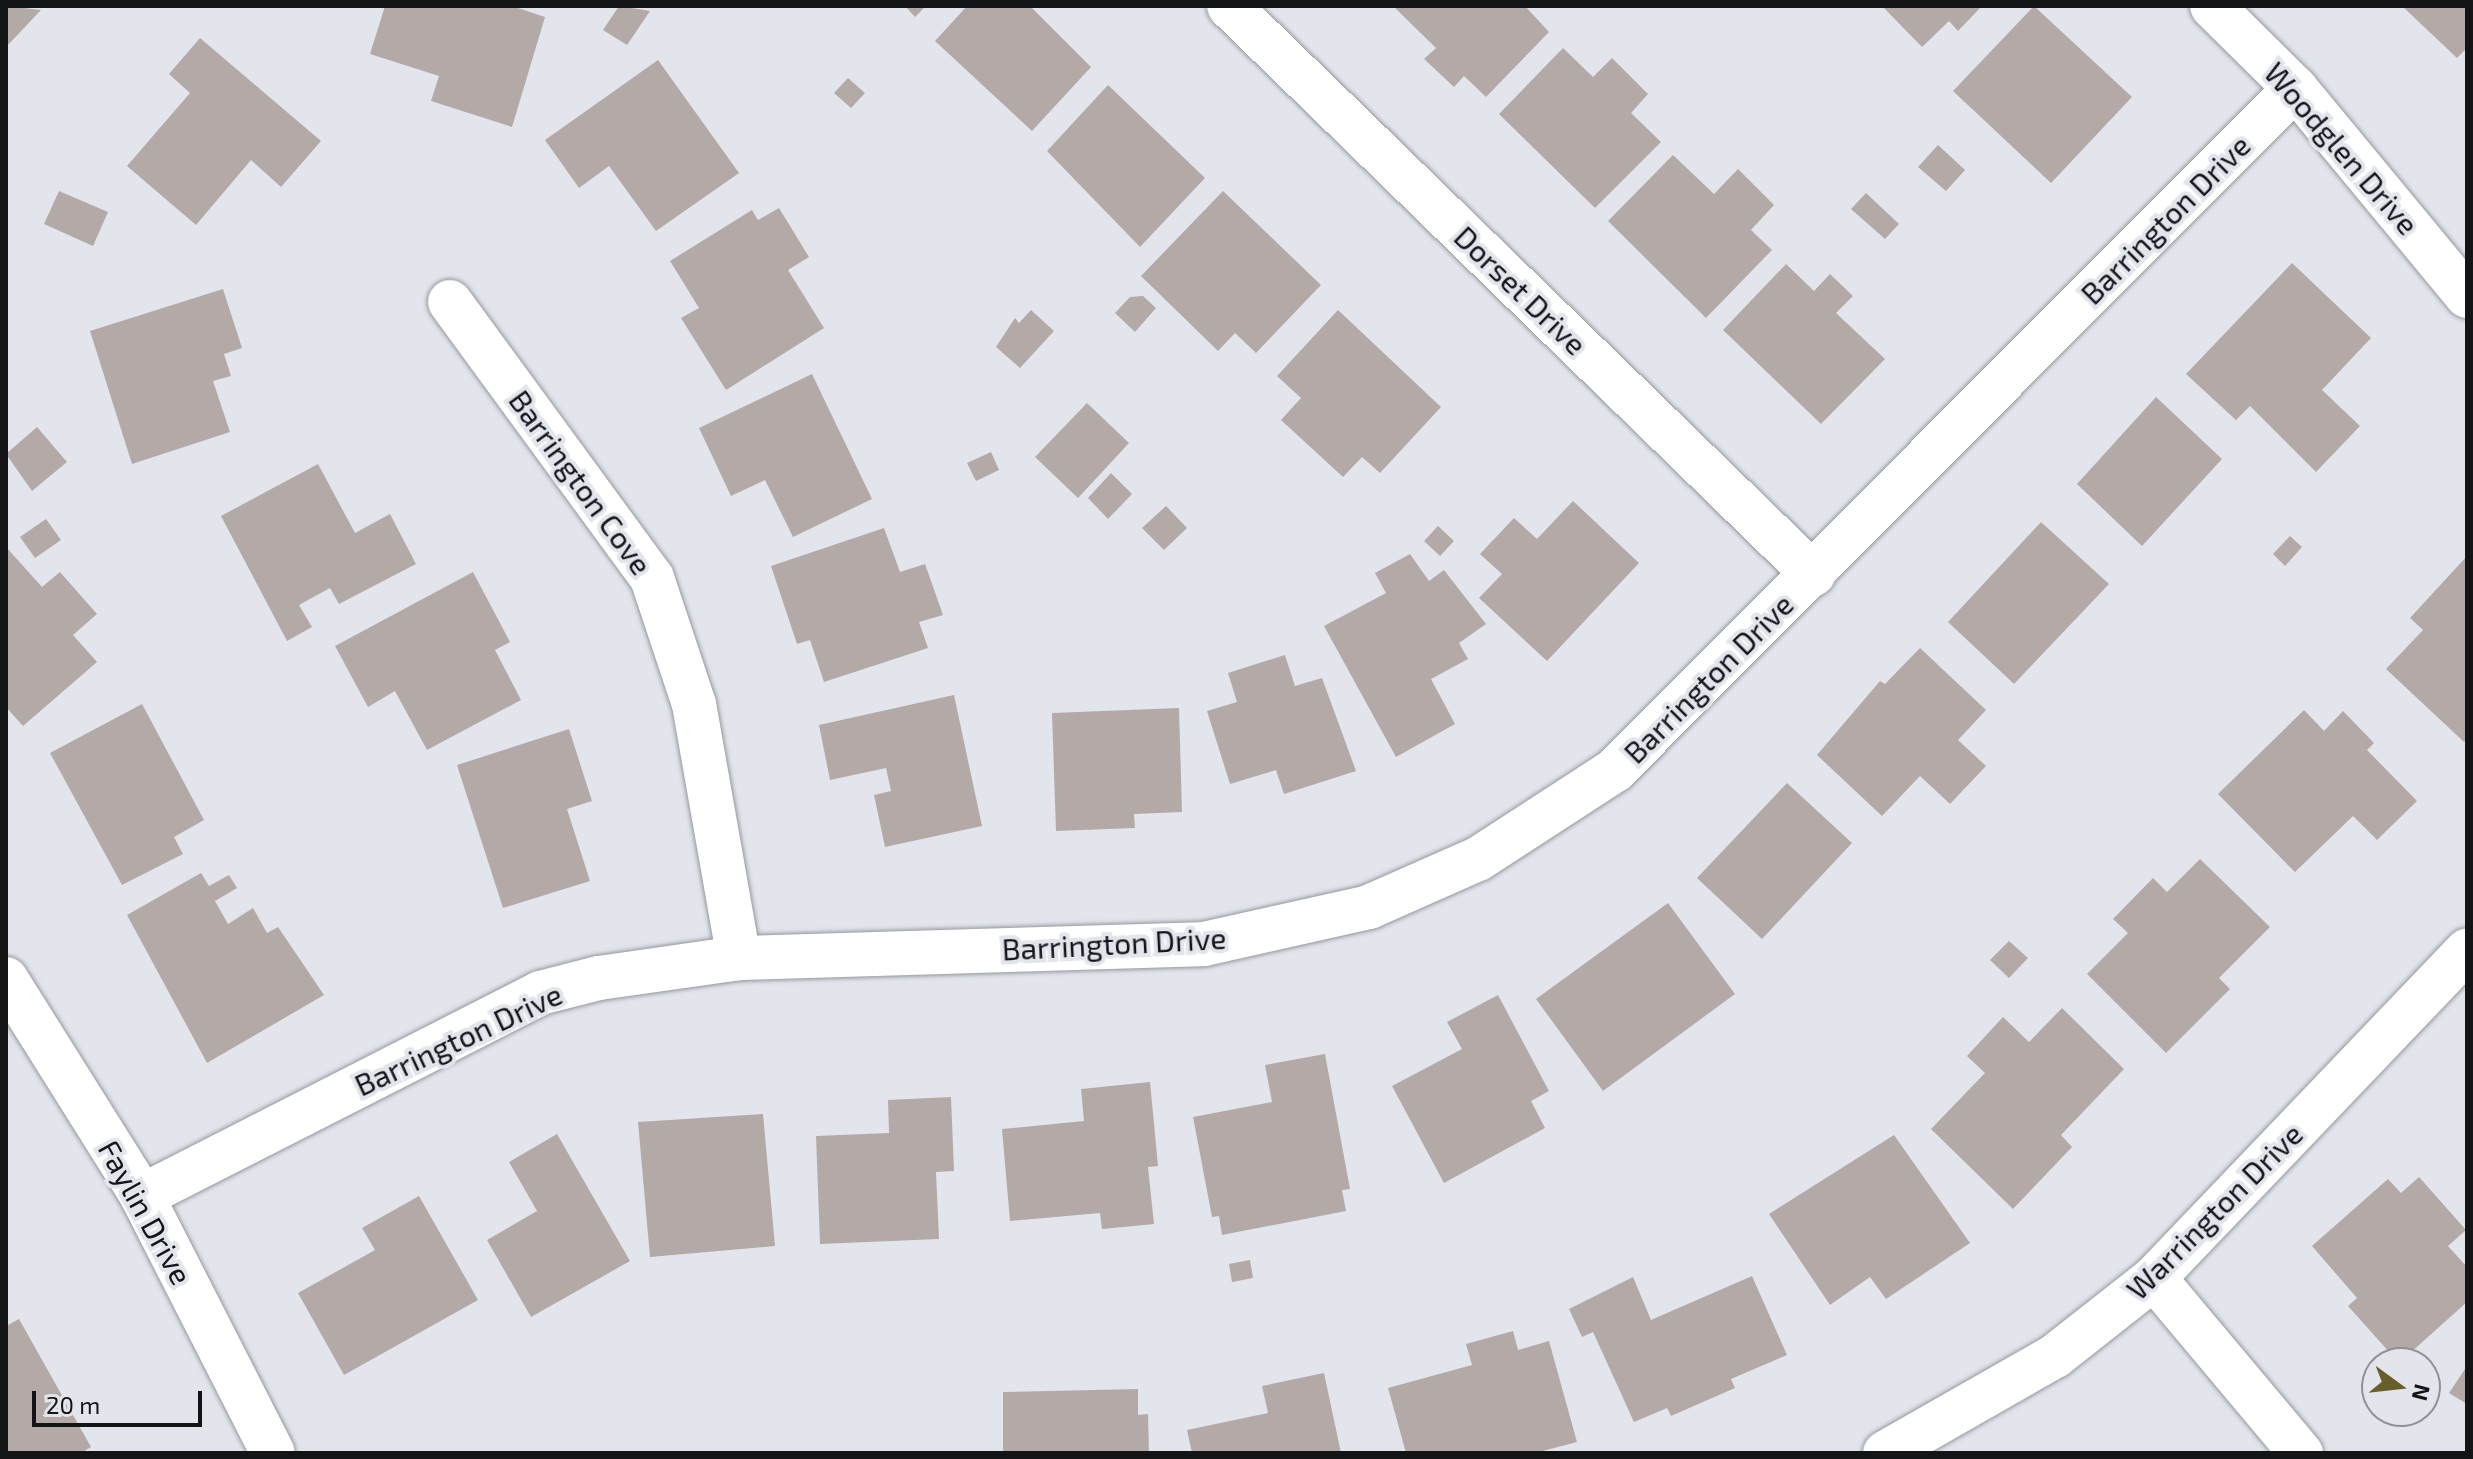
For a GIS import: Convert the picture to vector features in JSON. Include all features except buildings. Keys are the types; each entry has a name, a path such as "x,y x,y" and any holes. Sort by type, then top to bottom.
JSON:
{"street":[{"name":"Dorset Drive","path":"1229,6 1813,574"},
{"name":"Woodglen Drive","path":"2212,6 2295,88 2467,296"},
{"name":"Barrington Drive","path":"142,1196 540,993 599,978 739,958 1204,944 1369,907 1478,859 1615,770 2295,88"},
{"name":"Barrington Cove","path":"450,302 652,578 694,704 739,958"},
{"name":"Warrington Drive","path":"1885,1453 2055,1356 2154,1278 2467,950"},
{"name":"Faylin Drive","path":"6,979 142,1196 273,1453"},
{"path":"2154,1278 2301,1453"}]}
